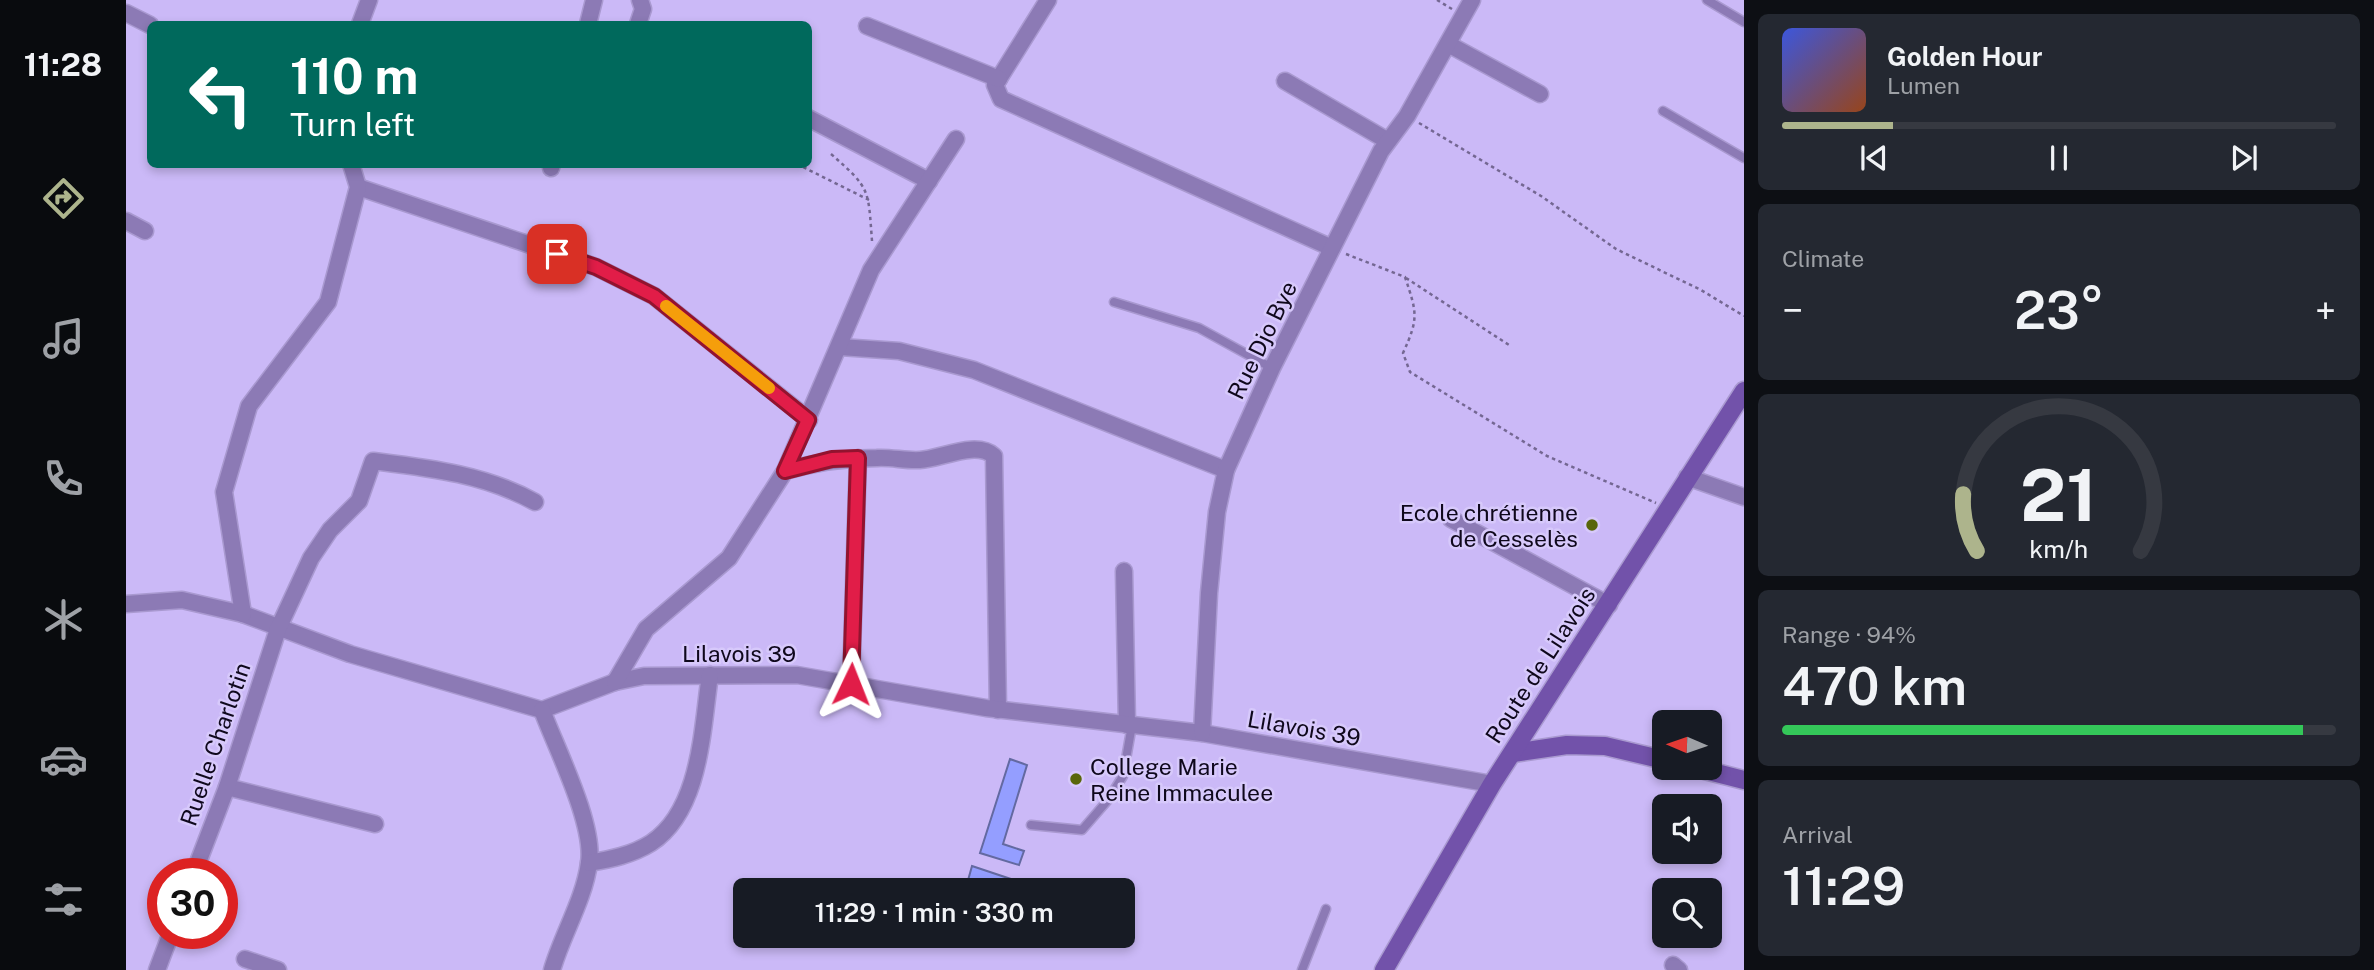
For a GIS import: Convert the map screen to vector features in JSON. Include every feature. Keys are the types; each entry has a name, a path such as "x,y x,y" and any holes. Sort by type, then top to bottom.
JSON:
{"main road":[{"name":"Route de Lilavois","path":"1384,970 1492,784 1744,391"},
{"path":"1513,753 1567,744 1605,746 1652,757"},
{"path":"1722,774 1744,780"}],"street":[{"path":"361,21 369,0"},
{"path":"589,21 594,0"},
{"path":"639,21 643,9 640,0"},
{"path":"1048,0 999,79 995,88 1002,99 1332,248"},
{"name":"Rue Djo Bye","path":"1202,733 1209,593 1217,512 1226,470 1272,368 1388,141 1407,116 1472,0"},
{"path":"126,13 147,24"},
{"path":"867,26 999,79"},
{"path":"1448,44 1540,94"},
{"path":"1285,82 1388,141"},
{"path":"812,120 929,181"},
{"path":"615,682 646,629 729,558 785,471 871,270 956,139"},
{"path":"243,614 224,492 250,406 328,302 358,187 352,168"},
{"path":"358,187 596,267 654,296 808,420"},
{"path":"126,221 145,231"},
{"path":"839,347 899,351 974,370 1226,470"},
{"path":"785,471 832,459 933,460 976,450 987,451 994,456 998,710"},
{"path":"851,684 858,458"},
{"name":"Ruelle Charlotin","path":"200,858 227,787 278,629 312,558 330,530 359,501 373,461 453,472 504,485 535,502"},
{"path":"1687,477 1744,497"},
{"path":"1451,519 1609,605"},
{"path":"1124,571 1129,725"},
{"path":"126,604 182,600 243,614 350,654 542,710 585,829 589,863 552,970"},
{"path":"589,863 620,856 651,843 677,815 689,788 698,755 710,675"},
{"name":"Lilavois 39","path":"542,710 615,682 644,676 797,675 998,710 1202,733 1492,784"},
{"path":"227,787 375,824"},
{"path":"157,970 165,949"},
{"path":"245,959 278,970"}],"lane":[{"path":"1707,0 1744,22"},
{"path":"1663,111 1744,158"},
{"path":"1114,302 1199,328 1272,368"},
{"path":"1031,825 1082,830 1108,800 1123,776 1129,725"},
{"path":"1302,970 1326,909"}],"path":[{"path":"1407,116 1541,195 1616,249 1701,290 1744,316"},
{"path":"831,154 862,181 869,200 873,250 871,270"},
{"path":"805,168 869,200"},
{"path":"1332,248 1405,277 1509,345"},
{"path":"1405,277 1415,306 1415,327 1403,353 1410,373 1547,456 1669,508"}],"building":[{"path":"1010,759 1027,765 1003,844 1024,851 1019,865 980,853"},
{"path":"972,866 1008,878 969,878"}],"slow traffic":[{"path":"666,306 769,388"}],"place":[{"name":"Ecole chrétienne de Cesselès","path":"1592,525"},
{"name":"College Marie Reine Immaculee","path":"1076,779"}],"route":[{"path":"557,254 596,267 654,296 808,420 785,471 832,459 858,458 851,684"}]}
